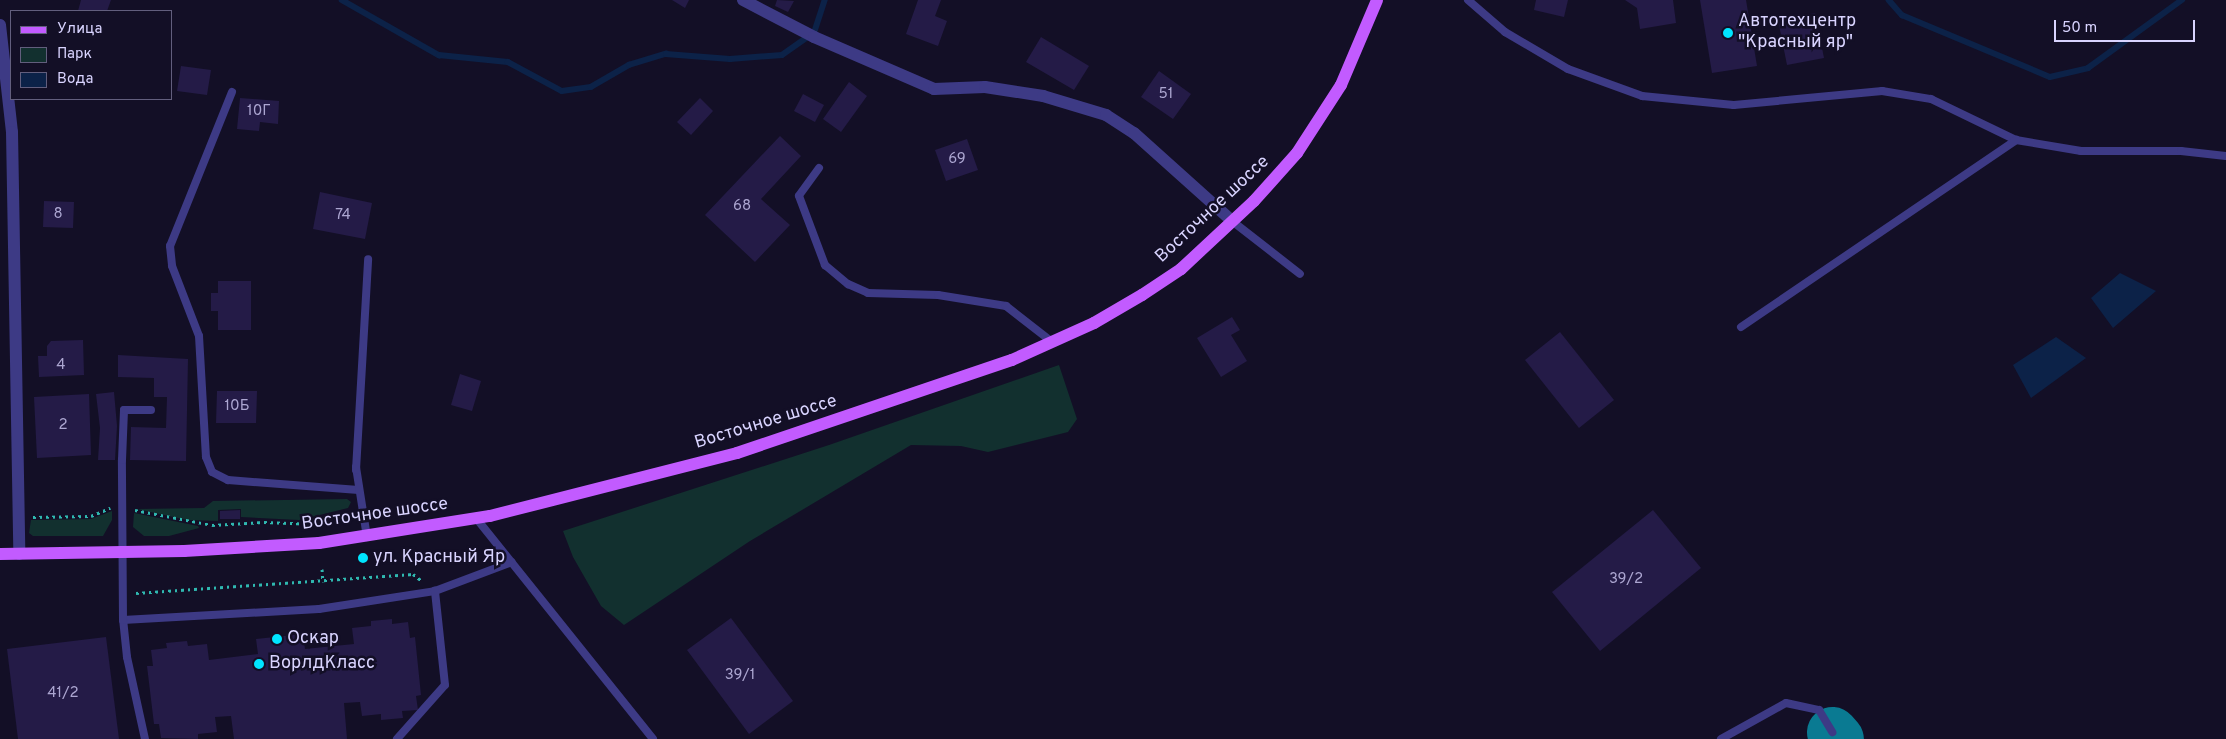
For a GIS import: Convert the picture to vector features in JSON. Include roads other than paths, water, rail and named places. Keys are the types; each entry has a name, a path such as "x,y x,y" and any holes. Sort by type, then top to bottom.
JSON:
{"main road":[{"name":"Восточное шоссе","path":"0,554 123,553 318,543 367,537 476,518 737,453 1012,360 1094,323 1181,269 1275,179 1320,120 1341,85 1378,0"}],"street":[{"path":"743,0 822,41 934,89 984,87 1043,96 1106,115 1134,133 1232,221"},
{"path":"0,24 12,132 19,554"}],"lane":[{"path":"1468,0 1505,32 1568,69 1642,96 1734,105 1882,91 1931,99 2016,140 2081,151 2181,151 2226,156"},
{"path":"232,92 170,246 172,266 199,336 206,457 212,472 228,480 359,490"},
{"path":"1741,328 2016,140"},
{"path":"819,168 799,196 825,264 848,284 868,293 938,295 1006,306 1052,342"},
{"path":"1232,221 1300,274"},
{"path":"367,537 356,466 368,259"},
{"path":"145,739 127,657 123,620 124,410 151,410"},
{"path":"476,518 653,739"},
{"path":"123,620 319,609 435,591 512,562"},
{"path":"397,739 445,686 435,591"},
{"path":"1721,739 1786,703 1819,710 1832,732"}],"water":[{"path":"2120,273 2156,291 2113,328 2091,298"},
{"path":"2056,337 2086,358 2031,398 2013,365"}],"waterway":[{"path":"342,0 439,55 508,62 562,91 591,87 629,65 666,54 730,59 782,55 814,33 825,0"},
{"path":"1889,0 1902,15 2050,77 2088,68 2182,0"}],"place":[{"name":"Автотехцентр \"Красный яр\"","path":"1728,33"},
{"name":"ул. Красный Яр","path":"363,558"},
{"name":"Оскар","path":"277,639"},
{"name":"ВорлдКласс","path":"259,664"}]}
